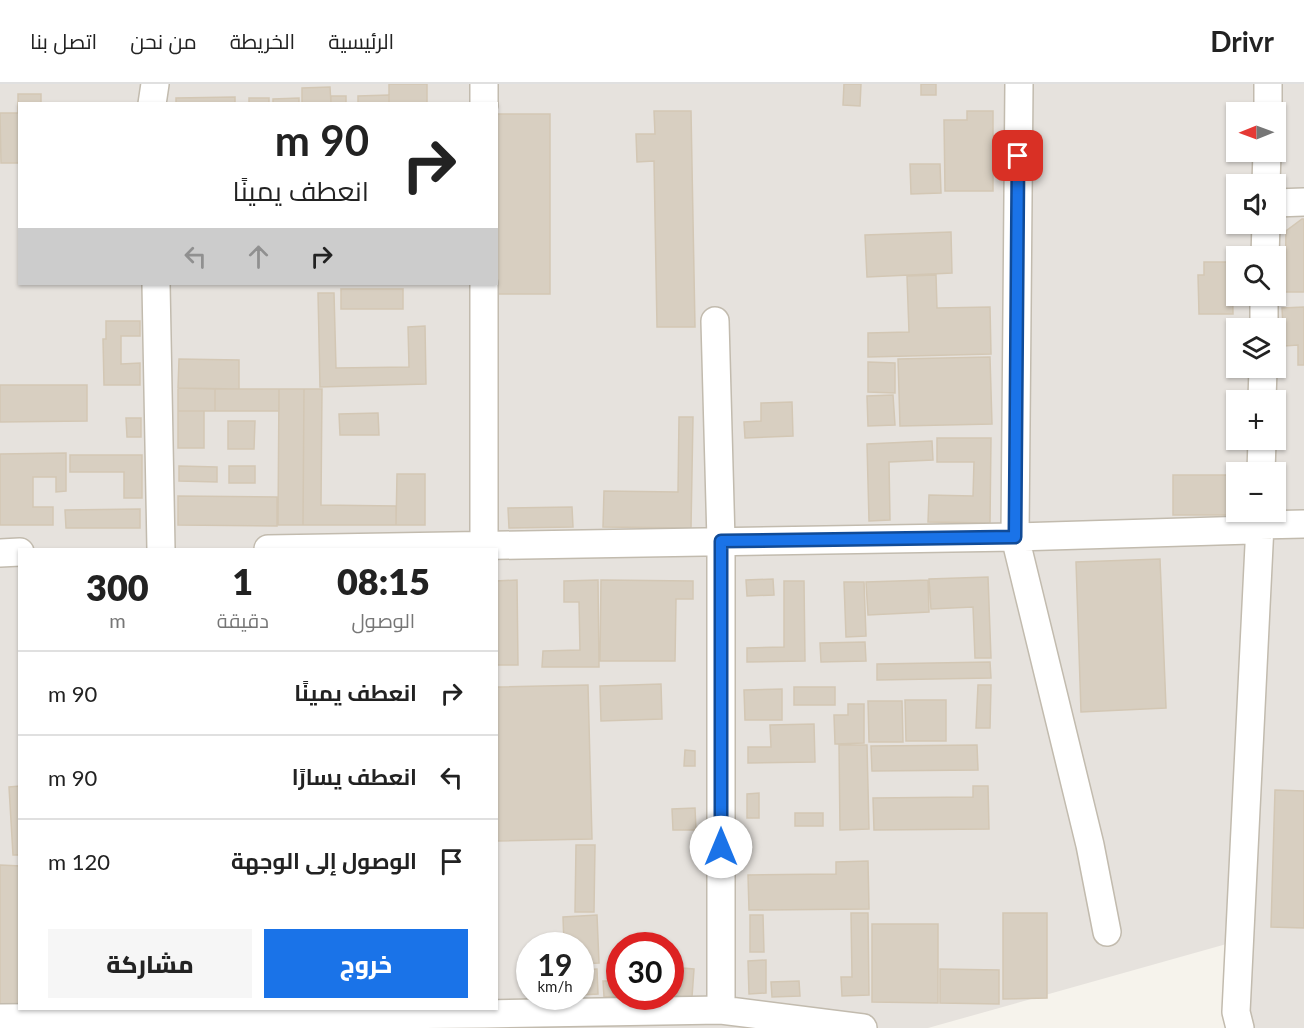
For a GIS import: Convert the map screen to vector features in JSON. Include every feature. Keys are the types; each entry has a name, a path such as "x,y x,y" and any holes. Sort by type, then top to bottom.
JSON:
{"street":[{"path":"152,102 155,84"},
{"path":"484,84 484,102"},
{"path":"1019,84 1015,537 1090,845 1107,932"},
{"path":"1268,84 1268,102"},
{"path":"1286,203 1304,202"},
{"path":"156,285 161,548"},
{"path":"484,285 484,548 1251,530 1257,522"},
{"path":"715,321 721,541 721,1010"},
{"path":"1240,1028 1236,1012 1260,522"},
{"path":"1286,522 1304,524"},
{"path":"0,553 18,552"},
{"path":"0,1018 485,1017 721,1010 863,1028"}],"shaded area":[{"path":"0,84 1304,84 1304,1028 1250,1028 1230,943 928,1028 0,1028"}],"building":[{"path":"389,84 427,84 427,102 389,102"},
{"path":"844,84 861,84 860,106 843,105"},
{"path":"921,84 936,84 936,95 921,95"},
{"path":"330,87 331,102 302,102 302,88"},
{"path":"18,94 41,94 41,102 18,102"},
{"path":"389,95 389,102 358,102 358,96"},
{"path":"331,96 346,96 346,102 331,102"},
{"path":"235,97 235,102 176,102 176,98"},
{"path":"249,98 269,98 269,102 249,102"},
{"path":"299,98 299,102 273,102 273,99"},
{"path":"654,111 691,111 695,327 657,327 654,161 637,162 636,134 655,134"},
{"path":"967,111 993,111 993,191 945,191 944,120 967,120"},
{"path":"0,113 18,113 18,163 1,163"},
{"path":"498,114 550,114 550,294 496,294 496,285 498,285"},
{"path":"910,164 940,164 941,193 911,194"},
{"path":"1304,219 1304,292 1286,292 1286,231"},
{"path":"951,232 952,273 867,277 865,235"},
{"path":"1204,262 1226,262 1226,306 1233,306 1233,314 1199,314 1198,275 1204,275"},
{"path":"936,275 937,308 990,307 991,354 868,357 868,333 909,332 907,276"},
{"path":"341,289 403,289 403,309 341,309"},
{"path":"318,293 334,293 336,368 409,367 408,327 425,326 426,384 320,387"},
{"path":"1304,307 1304,365 1298,365 1298,345 1286,346 1286,318 1283,318 1282,308"},
{"path":"106,321 140,321 140,336 121,336 121,364 140,363 140,385 104,385 103,339 106,339"},
{"path":"990,357 992,424 900,426 898,359"},
{"path":"179,359 239,360 239,389 178,388"},
{"path":"868,362 895,363 895,393 868,392"},
{"path":"0,385 87,385 87,421 0,422"},
{"path":"178,388 215,389 215,411 178,411"},
{"path":"215,389 279,389 279,411 215,411"},
{"path":"279,389 304,389 303,525 278,525"},
{"path":"304,389 322,389 321,505 396,506 396,525 303,525"},
{"path":"893,395 895,425 868,426 867,396"},
{"path":"792,402 793,436 745,438 744,422 761,421 761,403"},
{"path":"178,411 204,411 204,448 178,448"},
{"path":"378,413 379,435 340,435 339,414"},
{"path":"679,417 693,417 691,528 603,527 604,491 678,492"},
{"path":"126,418 141,418 141,437 127,437"},
{"path":"228,421 255,421 254,449 228,449"},
{"path":"937,438 991,438 990,523 928,522 929,495 973,496 974,462 937,462"},
{"path":"932,441 933,460 889,462 890,520 869,521 867,444"},
{"path":"66,453 66,491 56,492 56,477 33,477 33,507 53,507 53,525 0,525 0,454"},
{"path":"70,455 142,455 142,498 124,498 124,472 70,472"},
{"path":"179,466 217,467 217,482 179,481"},
{"path":"229,466 255,466 255,483 229,483"},
{"path":"397,474 425,474 425,525 396,525"},
{"path":"1173,475 1226,475 1226,515 1173,515"},
{"path":"178,496 277,497 277,526 178,525"},
{"path":"572,507 573,527 509,528 508,508"},
{"path":"140,509 140,528 66,528 65,510"},
{"path":"1160,559 1166,708 1081,712 1076,562"},
{"path":"988,577 991,658 975,658 973,607 931,609 929,579"},
{"path":"773,579 774,595 747,596 746,580"},
{"path":"517,580 518,665 498,665 498,581"},
{"path":"598,580 599,667 542,667 543,651 580,650 579,602 564,602 564,581"},
{"path":"601,580 693,581 693,599 676,599 675,661 600,661"},
{"path":"928,580 929,612 868,615 866,582"},
{"path":"784,581 804,581 805,661 747,662 747,648 784,647"},
{"path":"844,582 864,582 866,636 846,637"},
{"path":"865,642 866,661 821,662 820,643"},
{"path":"990,662 991,678 877,680 877,664"},
{"path":"661,684 662,719 601,721 600,686"},
{"path":"588,685 592,839 498,841 498,687"},
{"path":"978,685 991,685 990,728 976,728"},
{"path":"794,687 835,687 835,705 794,705"},
{"path":"782,689 782,720 745,720 744,690"},
{"path":"905,700 946,700 946,741 906,741"},
{"path":"868,701 902,701 903,742 869,742"},
{"path":"848,704 864,704 864,743 835,744 834,715 848,715"},
{"path":"814,724 815,762 748,763 748,747 771,747 770,725"},
{"path":"839,745 867,745 869,829 840,830"},
{"path":"977,745 978,770 872,771 871,746"},
{"path":"685,750 695,751 695,766 684,766"},
{"path":"18,786 18,855 13,855 9,787"},
{"path":"973,786 988,786 989,829 874,830 873,798 973,797"},
{"path":"1275,790 1304,791 1304,928 1271,927"},
{"path":"759,793 759,818 747,818 747,794"},
{"path":"695,808 696,830 673,830 672,809"},
{"path":"795,813 823,813 823,826 795,826"},
{"path":"576,845 595,845 594,912 575,912"},
{"path":"868,861 869,909 749,910 748,875 836,874 836,862"},
{"path":"0,865 18,866 19,1014 0,1013"},
{"path":"851,913 868,913 869,995 842,996 841,977 852,977"},
{"path":"1003,913 1047,913 1047,998 1003,999"},
{"path":"597,915 599,963 594,963 594,932 564,932 563,917"},
{"path":"750,915 763,915 764,952 750,952"},
{"path":"872,924 938,924 938,1003 872,1002"},
{"path":"766,960 766,993 749,994 748,961"},
{"path":"684,968 694,969 692,997 684,997"},
{"path":"594,969 597,969 598,994 594,994"},
{"path":"940,969 999,970 999,1004 940,1003"},
{"path":"603,981 606,981 606,997 604,997"},
{"path":"799,981 800,996 772,997 771,982"}],"route":[{"path":"721,847 721,541 1015,537 1018,156"}]}
